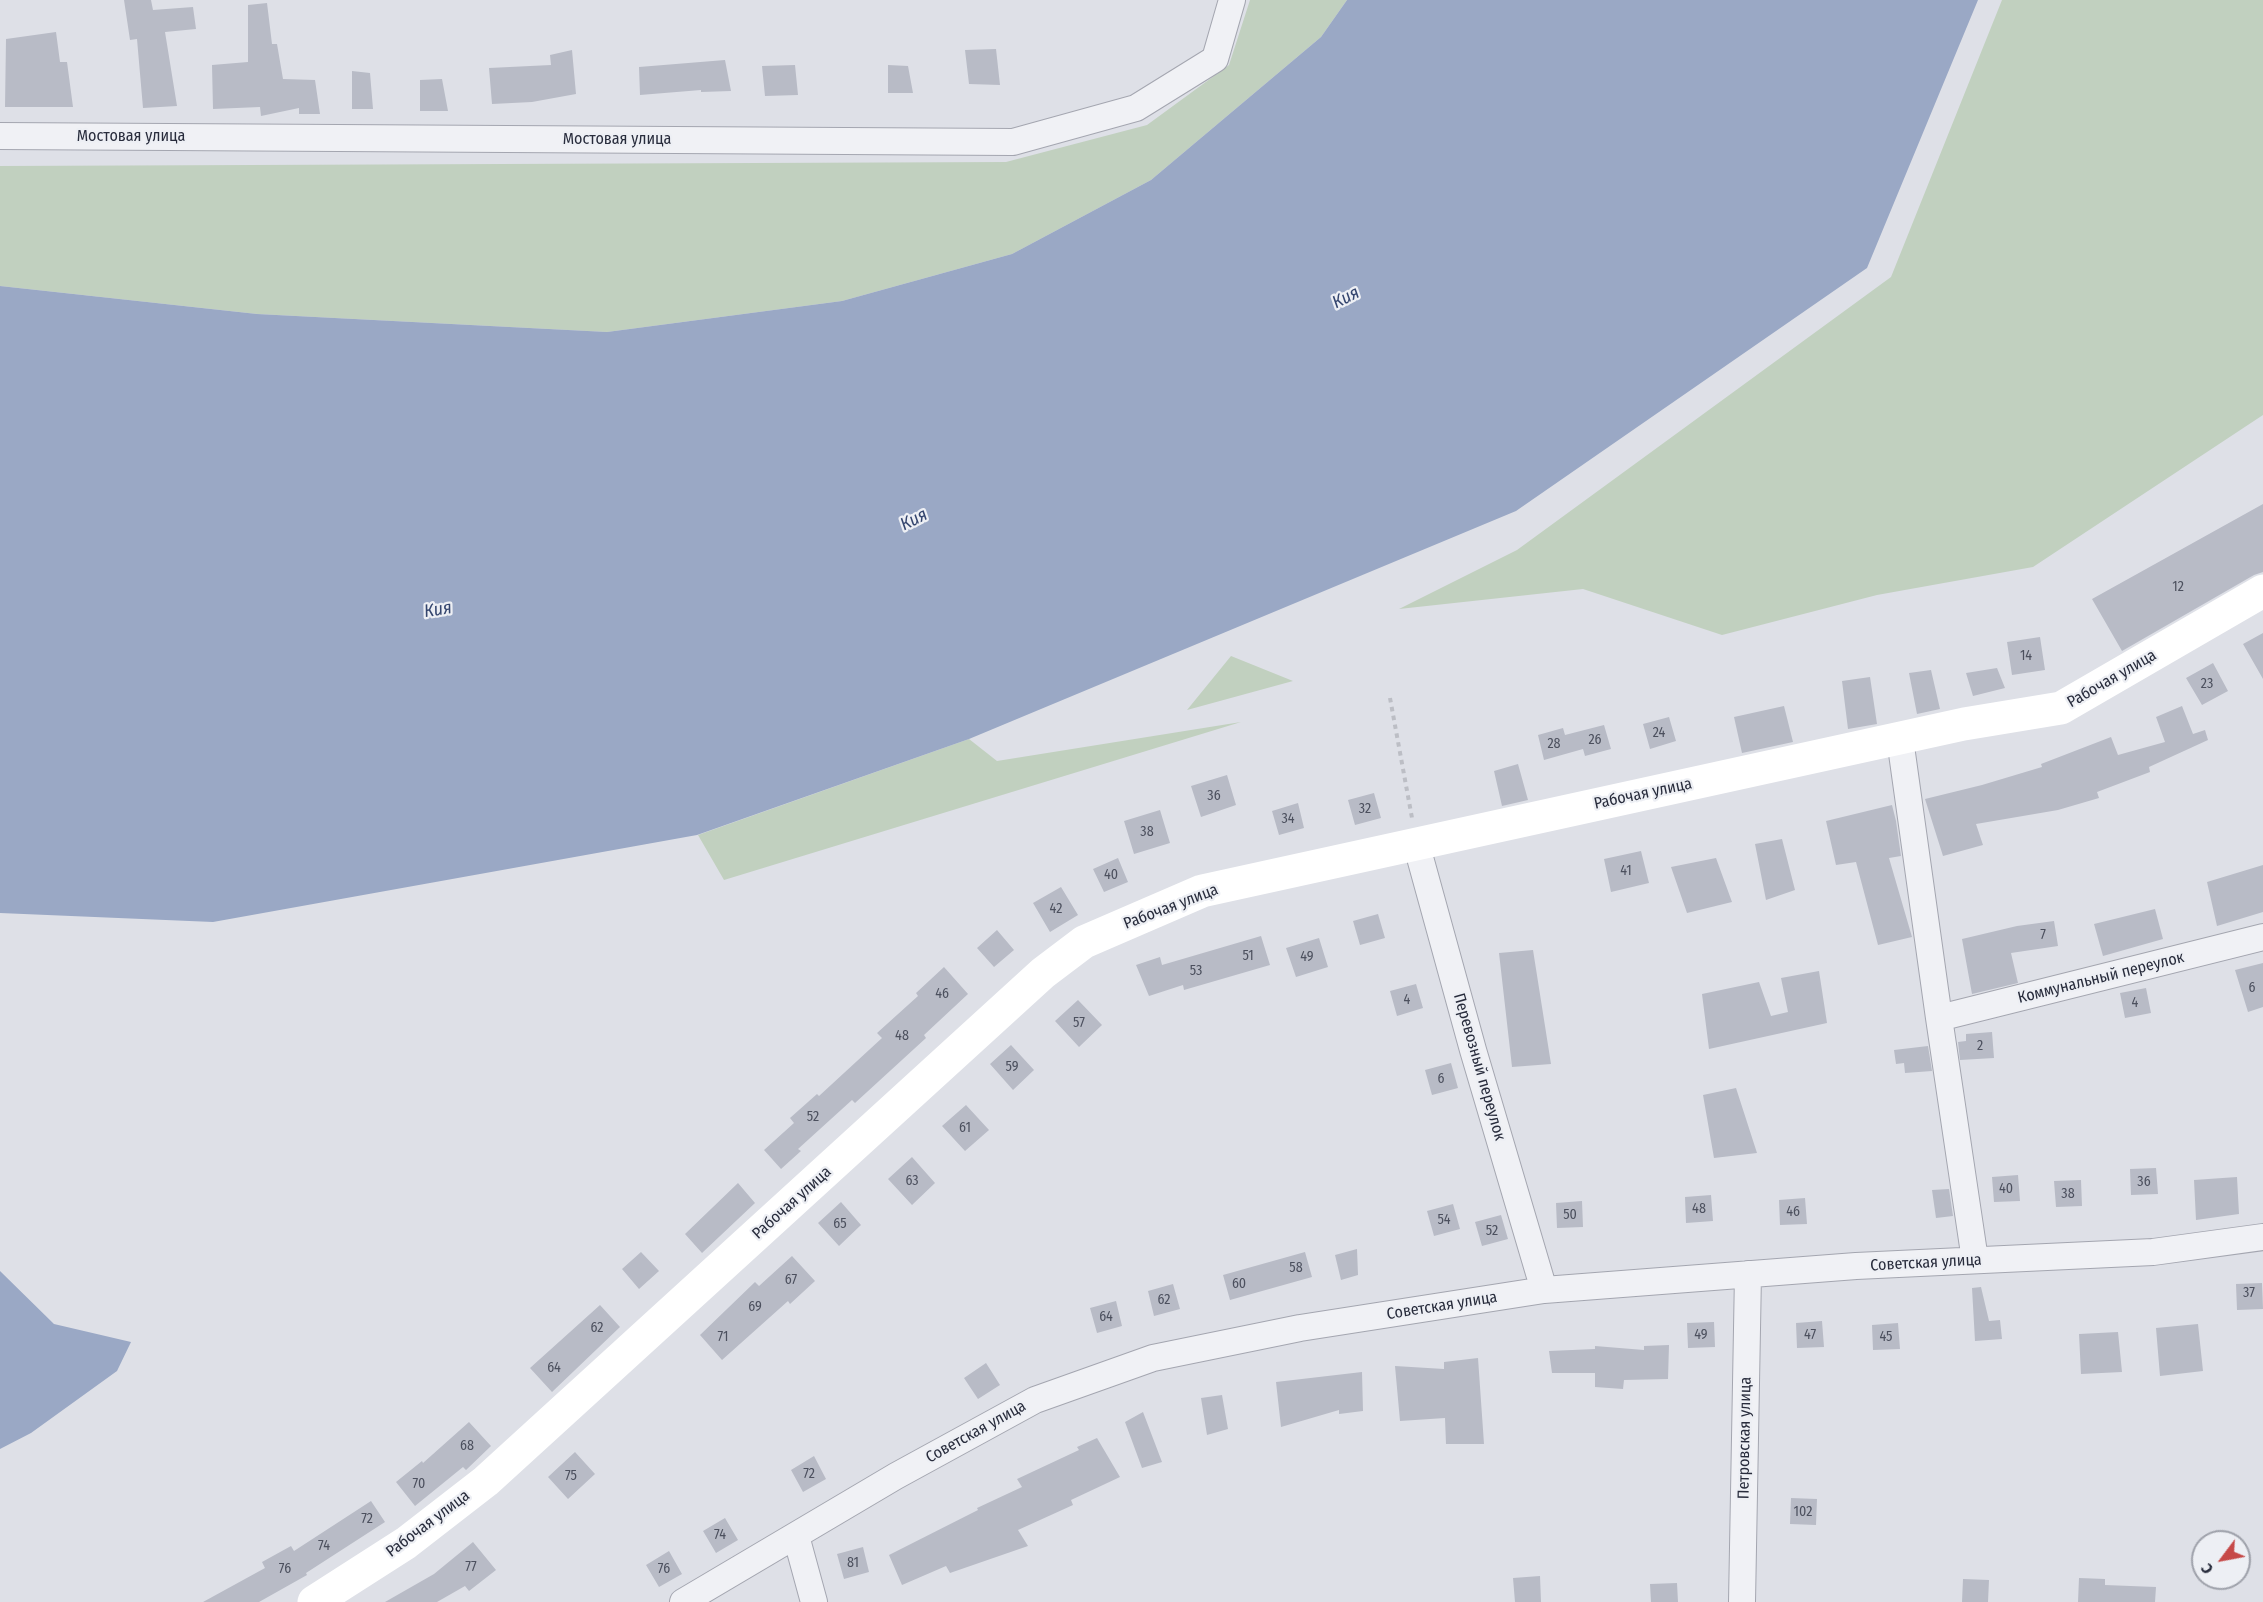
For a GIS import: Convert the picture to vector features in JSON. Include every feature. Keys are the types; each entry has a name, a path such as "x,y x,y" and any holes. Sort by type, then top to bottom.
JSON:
{"main road":[{"name":"Рабочая улица","path":"314,1602 406,1543 486,1481 1043,973 1084,942 1202,891 1964,724 2061,708 2263,591"}],"street":[{"name":"Мостовая улица","path":"0,136 1013,142 1136,108 1215,59 1232,0"},
{"path":"1900,739 1938,1018 1975,1260"},
{"name":"Перевозный переулок","path":"1416,843 1473,1050 1544,1290"},
{"name":"Коммунальный переулок","path":"1938,1018 2263,937"},
{"name":"Советская улица","path":"683,1602 897,1476 1035,1400 1153,1358 1300,1328 1544,1290 1748,1274 2153,1252 2263,1237"},
{"name":"Петровская улица","path":"1742,1602 1748,1274"},
{"path":"796,1536 814,1602"}],"path":[{"path":"1390,698 1416,843"}],"green space":[{"path":"1250,0 1347,0 1321,37 1151,180 1012,254 842,301 607,332 257,314 0,286 0,166 1006,162 1147,125 1229,65"},
{"path":"2002,0 2263,0 2263,415 2033,567 1877,595 1722,635 1583,589 1399,609 1517,550 1891,277"},
{"path":"1231,656 1293,681 1187,710"},
{"path":"1241,722 724,880 698,835 969,739 997,761"}],"water":[{"name":"Кия","path":"1347,0 1978,0 1867,268 1516,511 969,739 697,835 213,922 0,913 0,286 257,314 607,332 842,301 1012,254 1151,180 1321,37"},
{"path":"0,1271 54,1324 131,1342 117,1371 31,1433 0,1449"}],"building":[{"path":"124,0 151,0 153,10 193,7 196,29 165,32 177,106 143,108 137,39 130,40"},
{"path":"267,3 272,44 277,44 283,79 315,80 320,114 299,114 299,108 261,116 260,107 213,109 212,65 248,62 248,5"},
{"path":"56,32 60,62 67,62 73,107 5,107 6,39"},
{"path":"996,49 1000,85 969,84 965,50"},
{"path":"572,50 576,94 532,102 492,104 489,68 551,65 550,55"},
{"path":"725,60 731,91 701,92 701,90 640,95 639,67"},
{"path":"795,65 798,95 765,96 762,66"},
{"path":"888,65 908,66 913,93 888,93"},
{"path":"352,71 370,73 373,109 352,109"},
{"path":"442,79 448,111 420,111 420,80"},
{"path":"2263,504 2263,572 2122,651 2092,599"},
{"path":"2263,633 2263,679 2243,644"},
{"path":"2040,637 2045,670 2012,675 2007,642"},
{"path":"2213,663 2228,691 2202,705 2186,678"},
{"path":"1997,668 2005,688 1973,696 1966,673"},
{"path":"1931,670 1940,709 1917,714 1909,673"},
{"path":"1870,677 1877,724 1848,729 1842,681"},
{"path":"1784,706 1793,742 1742,753 1734,717"},
{"path":"2182,706 2193,734 2205,730 2208,740 2149,767 2150,772 2097,792 2099,798 2058,810 1976,824 1983,845 1943,856 1925,799 2042,767 2041,764 2111,737 2118,755 2165,742 2156,717"},
{"path":"1669,717 1676,741 1650,749 1643,724"},
{"path":"1604,725 1611,749 1585,756 1583,749 1544,760 1538,735 1563,728 1565,735"},
{"path":"1518,764 1528,800 1502,806 1494,771"},
{"path":"1227,775 1236,805 1201,817 1191,786"},
{"path":"1374,793 1381,818 1355,825 1348,800"},
{"path":"1298,803 1304,828 1279,835 1272,811"},
{"path":"1892,805 1901,856 1889,858 1912,937 1878,945 1856,862 1836,865 1826,821"},
{"path":"1160,810 1170,843 1134,854 1124,821"},
{"path":"1782,839 1795,890 1766,900 1755,844"},
{"path":"1641,851 1649,883 1611,892 1604,859"},
{"path":"1118,858 1128,882 1104,892 1093,869"},
{"path":"1716,858 1732,902 1687,913 1671,867"},
{"path":"2263,865 2263,912 2217,926 2207,882"},
{"path":"1061,887 1078,915 1050,932 1033,903"},
{"path":"2155,909 2163,939 2103,956 2094,924"},
{"path":"1378,914 1385,938 1360,945 1353,921"},
{"path":"2054,921 2058,946 2011,953 2018,983 1972,994 1962,939 2017,926"},
{"path":"997,930 1014,950 994,967 977,948"},
{"path":"1261,936 1270,965 1184,990 1183,985 1149,996 1136,965 1160,957 1162,965"},
{"path":"1319,938 1328,967 1296,977 1286,948"},
{"path":"1533,950 1551,1064 1512,1067 1499,953"},
{"path":"2263,963 2263,1007 2248,1012 2235,970"},
{"path":"944,967 968,994 924,1035 926,1038 855,1103 852,1100 798,1149 801,1151 781,1169 764,1150 794,1123 790,1118 817,1094 819,1096 882,1038 877,1033 918,996 916,993"},
{"path":"1819,971 1827,1023 1709,1049 1702,994 1759,982 1771,1016 1788,1012 1781,978"},
{"path":"1416,984 1423,1008 1397,1016 1390,991"},
{"path":"2146,988 2151,1013 2125,1018 2120,993"},
{"path":"1078,1000 1102,1025 1079,1047 1055,1021"},
{"path":"1992,1032 1994,1058 1960,1060 1958,1042 1966,1041 1966,1034"},
{"path":"1011,1045 1034,1070 1013,1090 990,1064"},
{"path":"1928,1046 1932,1071 1905,1073 1904,1063 1896,1064 1894,1050"},
{"path":"1451,1063 1458,1088 1432,1095 1425,1070"},
{"path":"1736,1088 1757,1153 1714,1158 1703,1095"},
{"path":"966,1105 989,1130 965,1151 942,1126"},
{"path":"912,1157 935,1183 912,1205 888,1179"},
{"path":"2156,1168 2158,1194 2131,1195 2130,1169"},
{"path":"2018,1175 2020,1201 1994,1202 1992,1177"},
{"path":"2237,1177 2239,1214 2196,1220 2194,1180"},
{"path":"2081,1180 2082,1206 2056,1207 2054,1181"},
{"path":"738,1183 755,1203 702,1253 685,1234"},
{"path":"1949,1189 1953,1216 1936,1218 1932,1190"},
{"path":"1711,1195 1713,1221 1686,1223 1685,1197"},
{"path":"1805,1198 1807,1224 1780,1225 1779,1200"},
{"path":"1582,1201 1583,1227 1557,1228 1556,1203"},
{"path":"841,1202 861,1225 839,1246 818,1223"},
{"path":"1453,1204 1460,1229 1434,1236 1427,1211"},
{"path":"1501,1215 1508,1239 1482,1246 1475,1222"},
{"path":"1357,1249 1358,1275 1341,1280 1335,1255"},
{"path":"641,1252 659,1271 639,1289 622,1269"},
{"path":"1305,1252 1312,1277 1230,1300 1223,1275"},
{"path":"792,1256 815,1281 790,1304 788,1301 722,1360 700,1335 755,1282 759,1286"},
{"path":"2262,1283 2263,1309 2237,1310 2236,1284"},
{"path":"1173,1284 1180,1309 1154,1316 1148,1291"},
{"path":"1981,1287 1989,1321 2000,1320 2002,1339 1975,1341 1972,1288"},
{"path":"1116,1301 1122,1326 1097,1333 1090,1308"},
{"path":"600,1305 620,1327 552,1392 530,1368"},
{"path":"1822,1321 1824,1347 1797,1348 1796,1323"},
{"path":"1714,1322 1715,1347 1688,1348 1687,1323"},
{"path":"1898,1323 1900,1349 1873,1350 1872,1325"},
{"path":"2198,1324 2203,1371 2160,1376 2156,1328"},
{"path":"2118,1332 2122,1372 2081,1374 2079,1334"},
{"path":"1669,1345 1668,1379 1624,1380 1623,1389 1595,1387 1595,1373 1552,1373 1549,1351 1595,1349 1595,1346 1644,1350 1644,1346"},
{"path":"1478,1358 1484,1444 1446,1444 1445,1418 1400,1421 1395,1366 1444,1369 1444,1362"},
{"path":"986,1363 1000,1385 978,1399 964,1378"},
{"path":"1362,1372 1363,1411 1339,1414 1339,1410 1281,1427 1276,1382"},
{"path":"1222,1395 1228,1429 1207,1435 1201,1398"},
{"path":"1143,1412 1162,1462 1142,1468 1125,1422"},
{"path":"469,1422 491,1446 466,1470 463,1467 415,1506 396,1482 422,1461 423,1463"},
{"path":"1097,1438 1120,1477 1071,1500 1073,1505 1018,1530 1028,1546 950,1573 946,1566 902,1585 889,1555 1022,1487 1017,1479 1079,1450 1077,1447"},
{"path":"575,1452 595,1474 568,1499 548,1477"},
{"path":"814,1456 826,1479 803,1492 791,1470"},
{"path":"1791,1498 1817,1499 1816,1525 1790,1524"},
{"path":"371,1501 385,1522 306,1573 307,1575 259,1602 203,1602 265,1568 262,1562 291,1546 294,1551"},
{"path":"725,1518 738,1540 716,1553 703,1531"},
{"path":"473,1542 496,1570 469,1591 465,1586 437,1602 385,1602 434,1574"},
{"path":"863,1547 869,1572 844,1579 837,1554"},
{"path":"669,1551 682,1574 659,1587 646,1565"},
{"path":"1540,1576 1541,1602 1515,1602 1513,1578"},
{"path":"2079,1578 2105,1579 2105,1585 2156,1587 2155,1602 2078,1602"},
{"path":"1963,1579 1989,1580 1988,1602 1962,1602"},
{"path":"1677,1583 1678,1602 1651,1602 1650,1584"}]}
